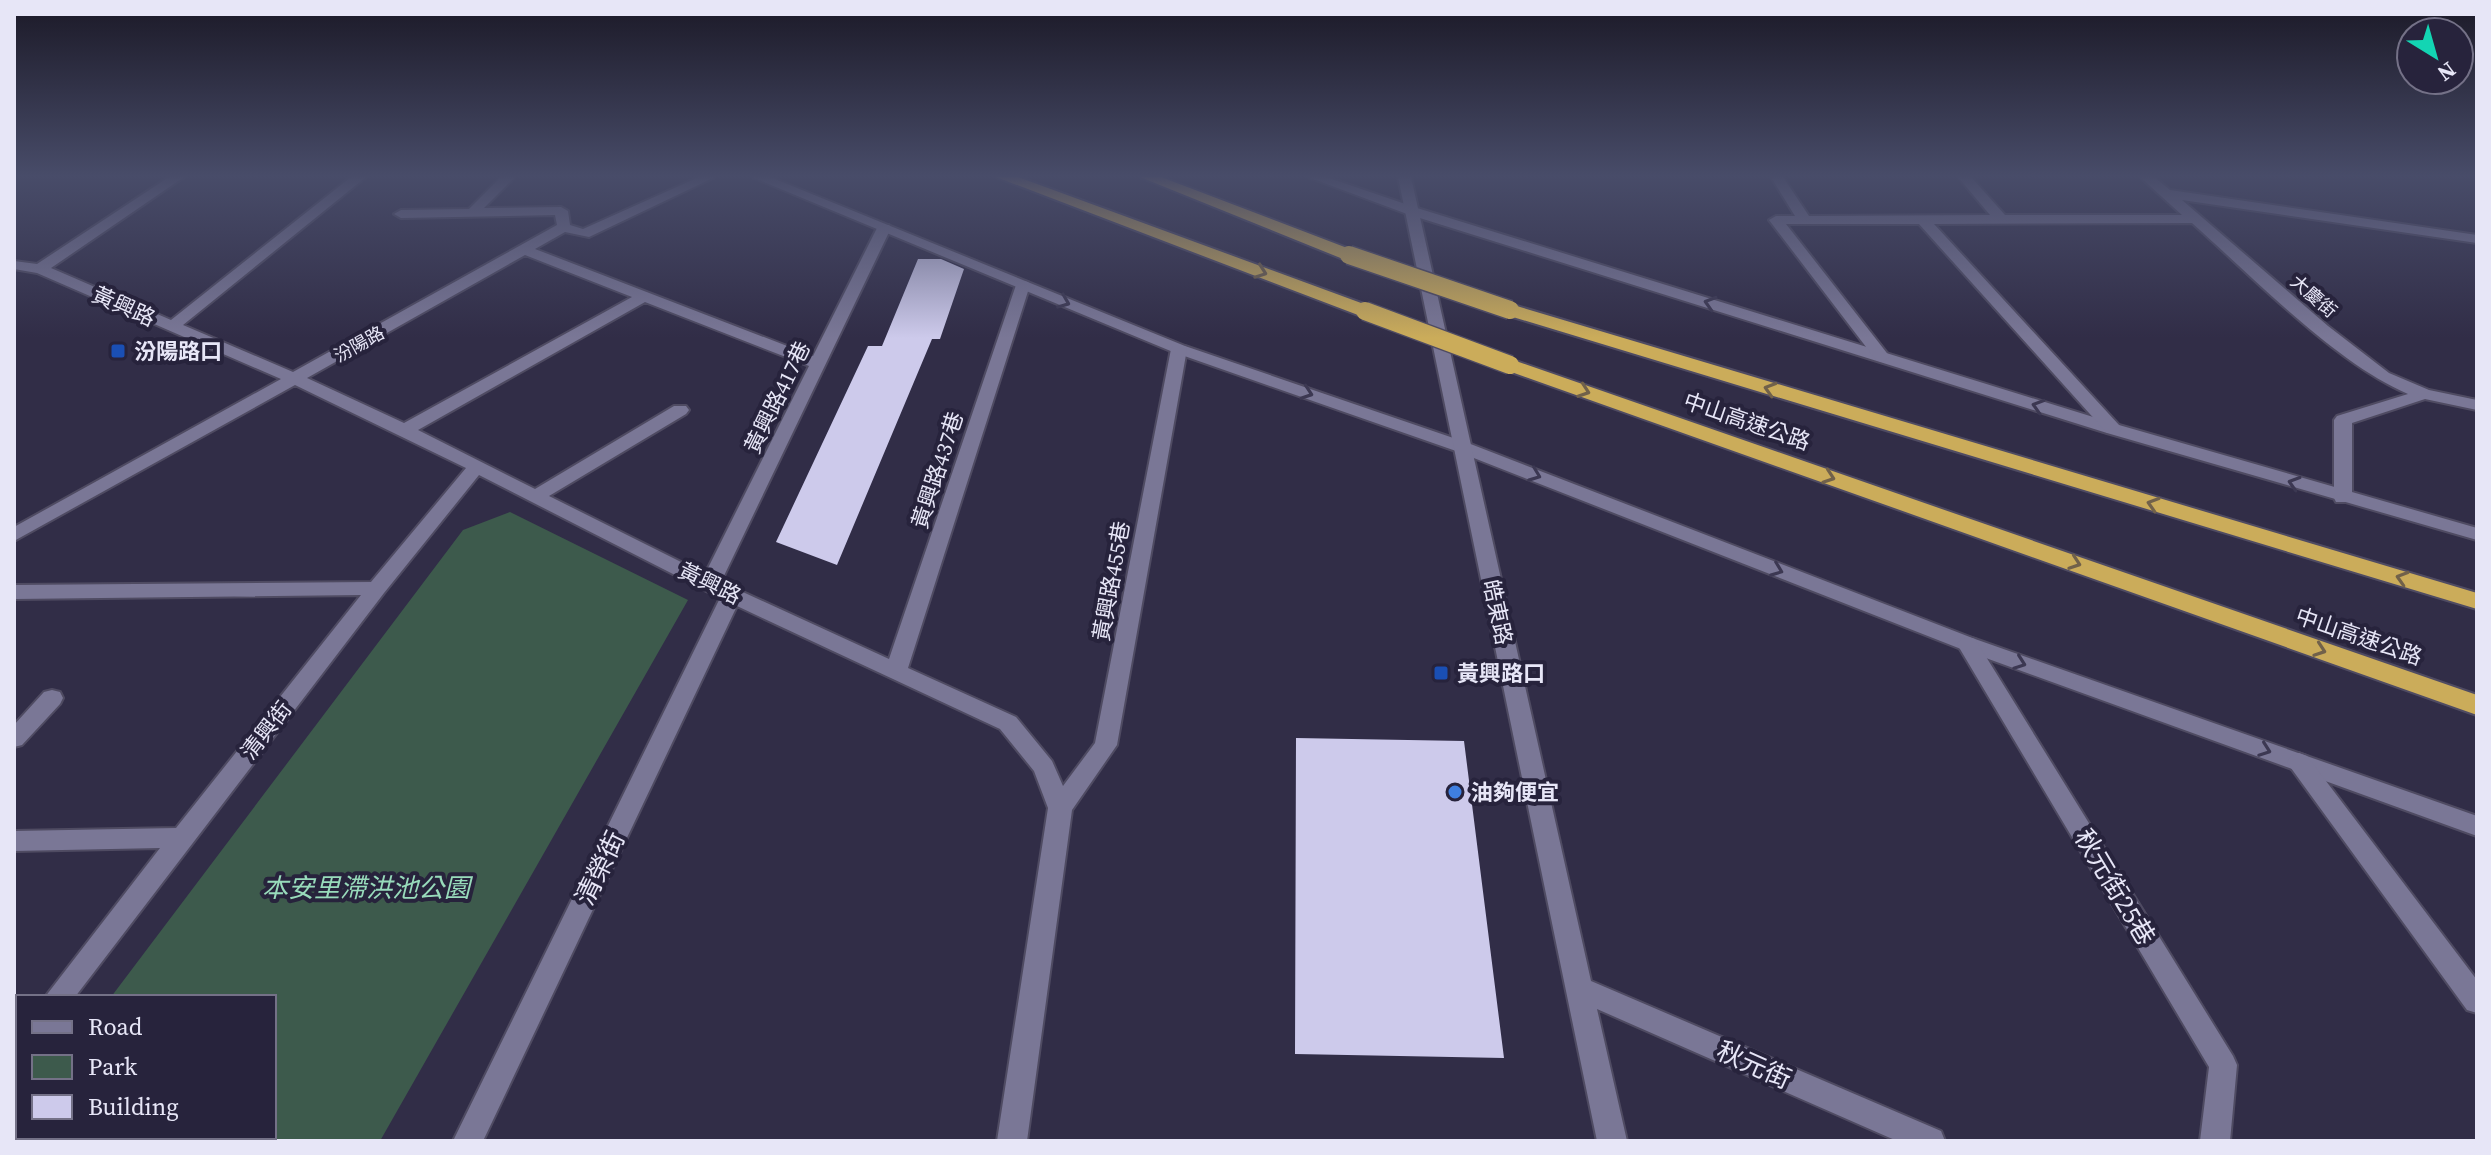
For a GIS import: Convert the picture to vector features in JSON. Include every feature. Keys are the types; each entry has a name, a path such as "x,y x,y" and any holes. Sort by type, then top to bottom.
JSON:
{"highway":[{"name":"中山高速公路","path":"1149,231 1510,365 2477,705"},
{"name":"中山高速公路","path":"1287,231 1510,310 2477,601"}],"street":[{"path":"40,269 97,231"},
{"path":"171,327 291,231"},
{"name":"汾陽路","path":"14,535 557,231"},
{"name":"黃興路417巷","path":"721,590 818,364 883,231"},
{"path":"891,231 1179,349 1462,447 1968,644 2477,826"},
{"name":"皓東路","path":"1416,231 1612,1141"},
{"path":"1476,231 2113,429 2343,498 2477,534"},
{"path":"1784,231 1882,357"},
{"path":"1933,231 2113,429"},
{"name":"大慶街","path":"2209,231 2322,329 2383,377 2424,394 2477,405"},
{"path":"2421,231 2477,239"},
{"path":"525,250 818,364"},
{"name":"黃興路","path":"14,265 40,269 296,379 538,495 721,590 1008,723 1044,767 1060,808 1012,1141"},
{"name":"黃興路437巷","path":"896,671 1023,285"},
{"path":"405,430 644,296"},
{"name":"黃興路455巷","path":"1060,808 1106,745 1179,349"},
{"path":"2343,498 2343,420 2424,394"},
{"path":"538,495 680,410"},
{"name":"清興街","path":"61,995 377,588 476,467"},
{"path":"14,592 377,588"},
{"name":"清榮街","path":"468,1141 721,590"},
{"name":"秋元街25巷","path":"1968,644 2223,1065 2215,1141"},
{"path":"14,739 52,698"},
{"path":"2299,762 2477,1001"},
{"path":"14,841 181,838"},
{"name":"秋元街","path":"1579,988 1930,1141"}],"green space":[{"name":"本安里滯洪池公園","path":"510,512 688,600 380,1141 14,1141 16,1124 16,1139 276,1139 276,995 113,995 463,530"}],"building":[{"path":"918,259 941,259 964,269 940,339 932,339 837,565 776,542 868,346 882,346"},
{"path":"1296,738 1464,741 1504,1058 1295,1054"}],"place":[{"name":"汾陽路口","path":"118,351"},
{"name":"黃興路口","path":"1441,673"},
{"name":"油夠便宜","path":"1455,792"}]}
